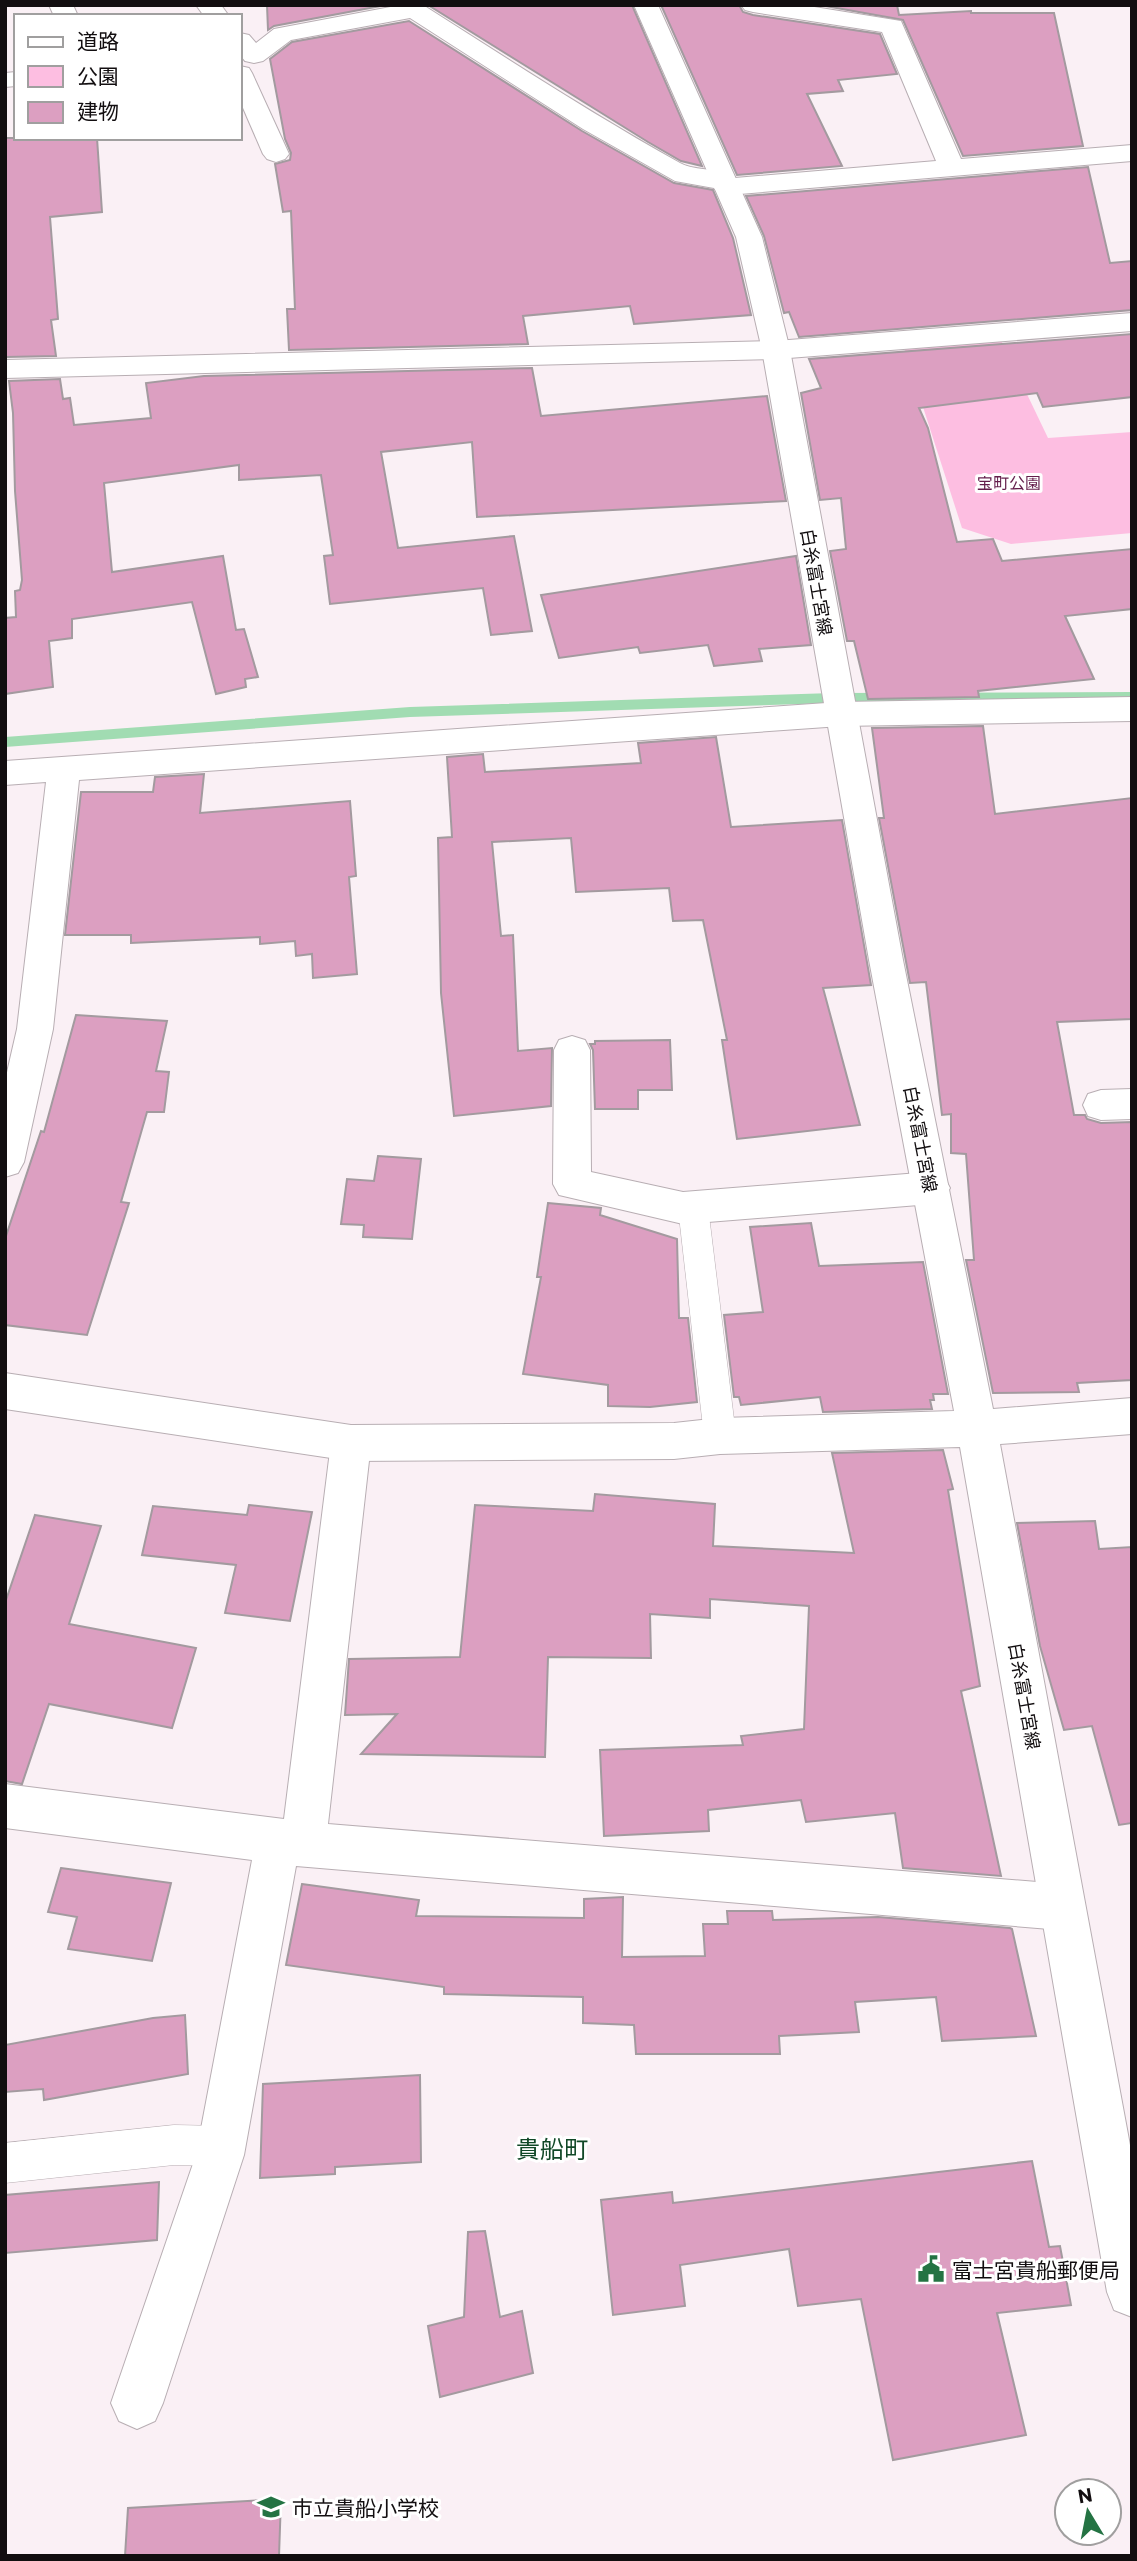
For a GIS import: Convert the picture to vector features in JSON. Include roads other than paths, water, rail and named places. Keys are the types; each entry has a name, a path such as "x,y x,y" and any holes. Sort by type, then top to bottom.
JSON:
{"street":[{"path":"276,154 243,57 283,34 411,8 454,5"},
{"name":"白糸富士宮線","path":"646,5 749,237 776,350 841,714 977,1428 1062,1906 1125,2226 1132,2292"},
{"path":"753,5 892,26 952,167"},
{"path":"411,8 592,124 684,176 725,184 1132,153"},
{"path":"5,369 776,350 1132,322"},
{"path":"5,773 841,714 1132,709"},
{"path":"5,1162 35,1029 64,769"},
{"path":"572,1050 572,1184 683,1208 931,1188"},
{"path":"5,1391 351,1443 674,1441 720,1436 977,1428 1132,1416"},
{"path":"137,2403 222,2146 291,1843 351,1443"},
{"path":"5,1806 291,1843 1062,1906"}],"lane":[{"path":"693,1207 720,1436"},
{"path":"5,2163 174,2145 222,2146"}],"waterway":[{"path":"5,742 410,712 833,698 1132,697"}],"place":[{"name":"富士宮貴船郵便局","path":"931,2269"},
{"name":"市立貴船小学校","path":"271,2507"}],"district":[{"name":"貴船町","path":"552,2148"}],"park label":[{"name":"宝町公園","path":"1009,482"}]}
